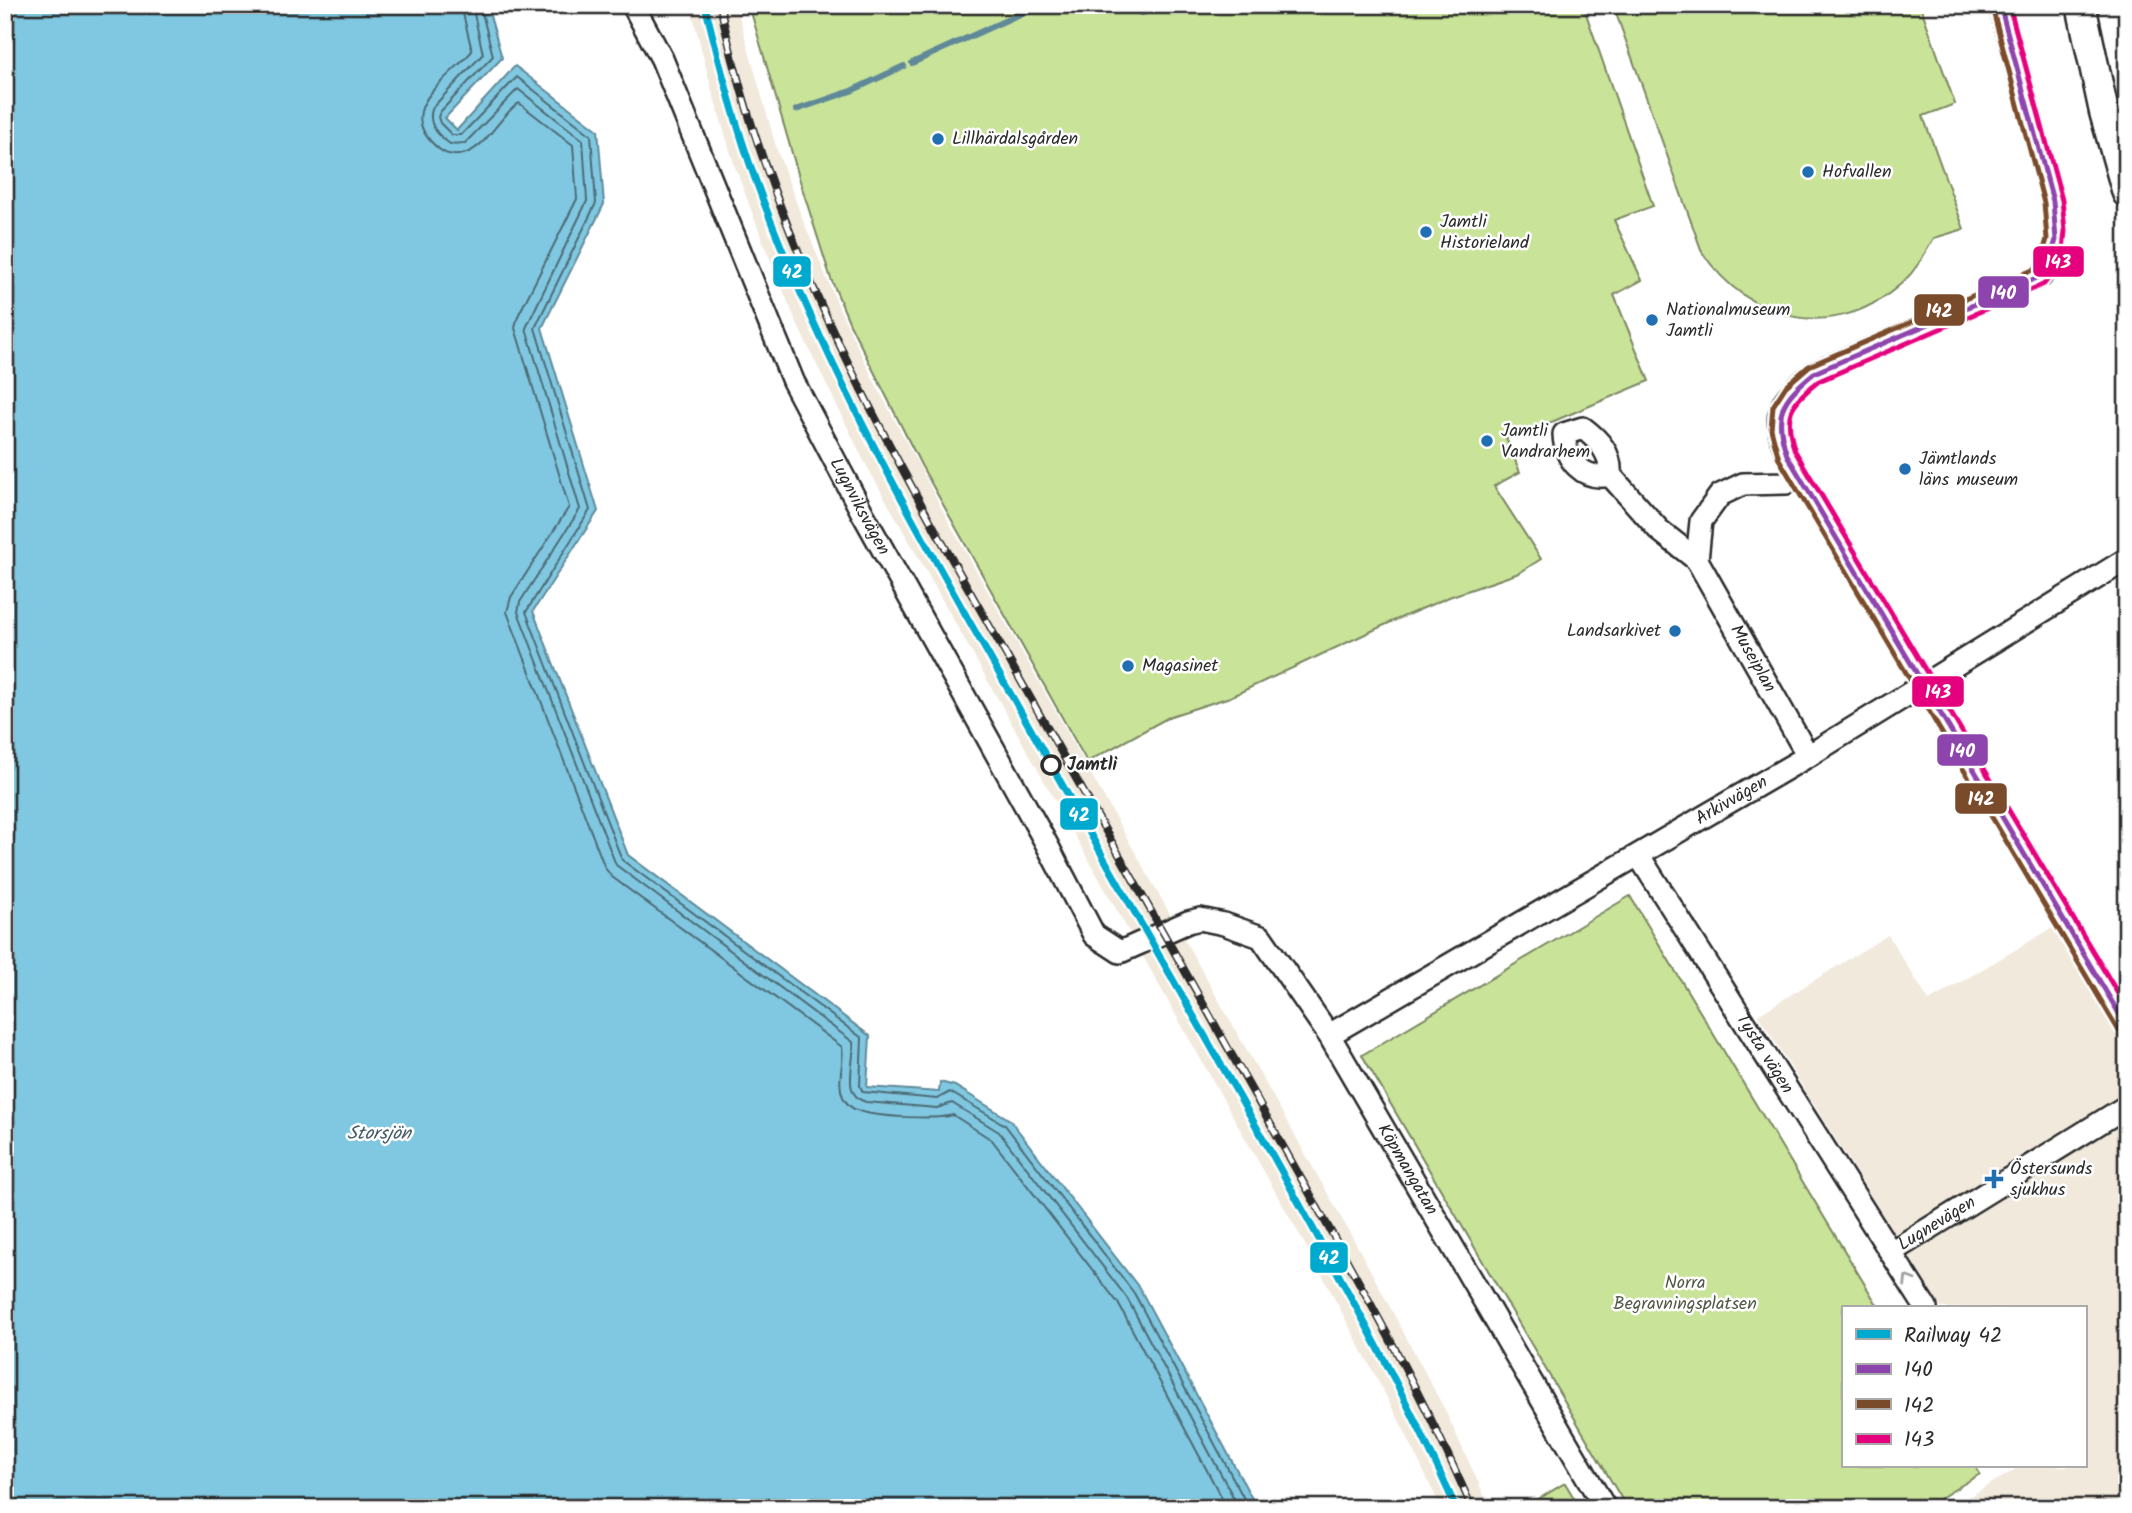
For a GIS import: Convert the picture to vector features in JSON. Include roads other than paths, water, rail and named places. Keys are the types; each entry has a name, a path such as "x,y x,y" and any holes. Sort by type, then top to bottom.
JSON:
{"main road":[{"path":"2081,5 2104,112 2127,192"}],"street":[{"name":"Lugnviksvägen","path":"633,5 662,60 793,381 1094,935 1120,952 1150,939"},
{"path":"2000,5 2053,201 2056,229 2053,256 2041,276 1814,373 1792,390 1779,414 1778,433 1799,476 2127,1027"},
{"name":"Museiplan","path":"1610,475 1659,530 1697,560 1808,756"},
{"path":"1697,560 1701,521 1720,495 1743,484 1786,483 1799,476"},
{"name":"Arkivvägen","path":"1329,1035 1808,756 2127,559"},
{"name":"Tysta vägen","path":"1639,856 1925,1306"},
{"name":"Köpmangatan","path":"1150,939 1200,919 1261,937 1329,1035 1605,1508"},
{"name":"Lugnevägen","path":"1891,1252 2127,1106"}],"water":[{"name":"Storsjön","path":"5,5 487,5 502,58 445,118 457,130 515,66 598,130 604,204 542,328 598,511 533,611 628,855 870,1036 867,1087 939,1092 940,1082 955,1086 1010,1120 1140,1289 1257,1508 5,1508"}],"waterway":[{"path":"912,63 1013,17 1047,5"},
{"path":"1060,5 1082,12 1090,11"},
{"path":"1096,9 1131,6 1141,13 1173,6"},
{"path":"796,110 851,91 904,66"}],"railway":[{"path":"720,5 741,91 768,174 835,336 874,415 958,570 1358,1281 1406,1370 1472,1508"}],"rail line":[{"name":"42","path":"705,5 727,91 754,176 780,243 838,375 938,566 1339,1276 1412,1414 1456,1508"}],"place":[{"name":"Lillhärdalsgården","path":"938,139"},
{"name":"Hofvallen","path":"1808,172"},
{"name":"Jamtli Historieland","path":"1426,232"},
{"name":"Nationalmuseum Jamtli","path":"1652,320"},
{"name":"Jamtli Vandrarhem","path":"1487,441"},
{"name":"Jämtlands läns museum","path":"1905,469"},
{"name":"Landsarkivet","path":"1675,631"},
{"name":"Magasinet","path":"1128,666"},
{"name":"Jamtli","path":"1051,765"},
{"name":"Östersunds sjukhus","path":"1994,1179"}],"park label":[{"name":"Norra Begravningsplatsen","path":"1685,1293"}]}
